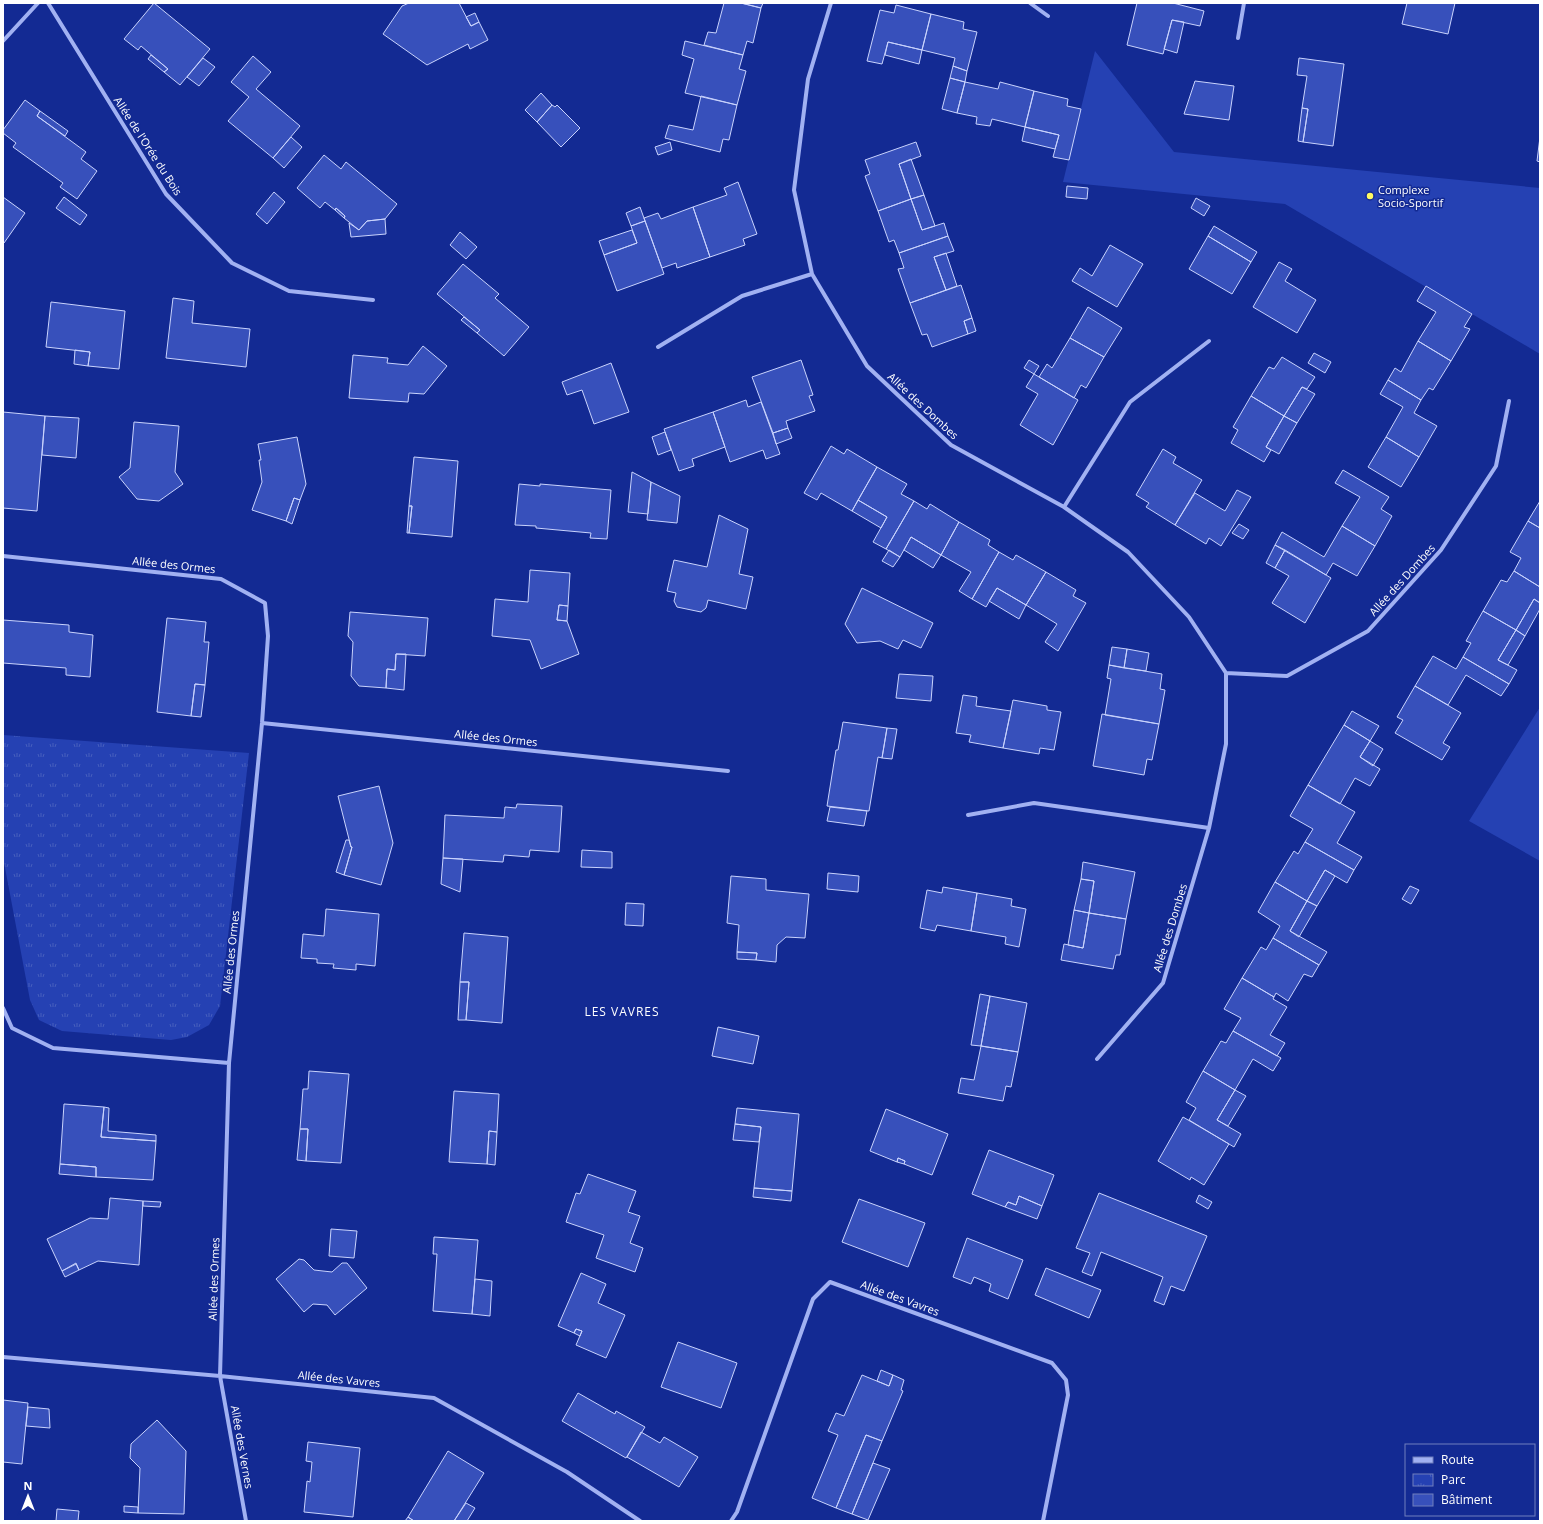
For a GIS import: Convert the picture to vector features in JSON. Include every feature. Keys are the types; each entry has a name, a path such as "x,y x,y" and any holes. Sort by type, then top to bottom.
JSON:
{"street":[{"path":"3,41 38,3"},
{"name":"Allée de l'Orée du Bois","path":"48,3 166,194 232,263 289,291 373,300"},
{"name":"Allée des Dombes","path":"831,3 808,79 794,190 812,274 867,366 951,445 1064,507 1128,552 1189,617 1226,673 1226,744 1209,828 1163,983 1097,1059"},
{"path":"1030,3 1048,16"},
{"path":"1238,38 1244,3"},
{"path":"658,347 742,296 812,274"},
{"path":"1064,507 1130,402 1209,341"},
{"name":"Allée des Dombes","path":"1226,673 1287,676 1368,631 1441,550 1496,466 1509,401"},
{"name":"Allée des Ormes","path":"3,556 221,578 265,603 268,636 262,723 229,1063 220,1376"},
{"name":"Allée des Ormes","path":"262,723 728,770"},
{"path":"968,815 1034,803 1209,828"},
{"path":"3,1008 12,1028 53,1048 229,1063"},
{"name":"Allée des Vavres","path":"731,1521 737,1512 814,1299 830,1282 1052,1362 1066,1380 1068,1395 1043,1521"},
{"name":"Allée des Vavres","path":"3,1357 220,1376 434,1398 567,1472 640,1521"},
{"name":"Allée des Vernes","path":"220,1376 246,1521"}],"green space":[{"name":"Complexe Socio-Sportif","path":"1095,51 1174,152 1540,188 1540,354 1285,204 1063,182"},
{"path":"1540,707 1540,861 1469,821"},
{"path":"3,735 249,753 220,1006 209,1025 187,1037 171,1040 62,1031 39,1020 30,1000 3,857"}],"building":[{"path":"154,3 210,49 180,85 164,72 168,69 141,46 138,50 124,39"},
{"path":"409,3 459,3 471,26 479,22 488,40 470,49 468,44 427,65 383,34 402,6"},
{"path":"724,3 741,3 761,8 753,43 747,41 743,55 704,45 708,32 716,33"},
{"path":"741,3 763,3 761,8"},
{"path":"1137,3 1173,3 1204,11 1200,26 1172,20 1163,54 1127,45"},
{"path":"1407,3 1455,3 1448,34 1402,24"},
{"path":"896,5 931,14 922,50 888,42 882,64 867,61 880,10 894,13"},
{"path":"475,13 479,22 471,26 466,17"},
{"path":"931,14 964,22 963,29 977,32 967,71 953,66 955,58 922,50"},
{"path":"1172,20 1184,22 1177,53 1164,49"},
{"path":"685,41 743,55 739,69 746,71 737,105 685,93 694,59 682,55"},
{"path":"888,42 922,50 919,64 885,55"},
{"path":"151,55 168,69 164,72 148,59"},
{"path":"253,56 271,72 256,89 300,126 273,158 228,121 249,97 231,82"},
{"path":"203,58 215,67 199,86 187,77"},
{"path":"1299,58 1344,64 1333,146 1303,142 1308,109 1302,108 1307,76 1297,75"},
{"path":"953,66 967,71 965,82 950,78"},
{"path":"950,78 965,82 957,113 942,109"},
{"path":"1195,81 1234,86 1229,120 1184,114"},
{"path":"965,82 998,89 1000,82 1034,91 1025,127 992,119 990,126 976,124 977,117 957,113"},
{"path":"1034,91 1068,99 1067,106 1081,109 1069,160 1053,157 1059,135 1025,127"},
{"path":"541,93 552,105 537,122 525,110"},
{"path":"701,96 737,105 729,140 723,139 720,152 665,138 669,125 693,130"},
{"path":"25,100 40,111 37,116 86,152 81,159 97,171 77,199 60,187 63,183 13,147 16,143 3,133 3,130"},
{"path":"552,105 555,107 557,105 580,128 561,147 537,122"},
{"path":"1302,108 1308,109 1303,142 1298,141"},
{"path":"40,111 68,131 65,136 37,116"},
{"path":"1025,127 1059,135 1055,149 1022,141"},
{"path":"291,137 302,147 284,168 273,158"},
{"path":"1540,137 1540,162 1537,161"},
{"path":"670,142 672,150 658,155 655,147"},
{"path":"916,142 921,156 899,164 911,199 878,211 865,176 870,174 865,160"},
{"path":"324,155 341,169 346,162 397,204 385,219 367,221 359,230 344,218 345,216 336,208 335,210 325,202 320,208 297,188"},
{"path":"911,159 924,195 911,199 899,164"},
{"path":"738,182 757,234 743,239 745,245 710,257 693,207 727,195 724,188"},
{"path":"1067,186 1088,188 1087,199 1066,197"},
{"path":"274,192 285,202 267,224 256,214"},
{"path":"924,195 935,226 922,230 911,199"},
{"path":"3,197 25,213 4,243 3,243"},
{"path":"64,197 87,215 80,225 56,208"},
{"path":"1196,198 1210,206 1204,216 1191,208"},
{"path":"911,199 922,230 944,223 948,236 899,253 894,240 889,242 878,211"},
{"path":"640,207 645,221 631,226 626,213"},
{"path":"693,207 710,257 677,268 676,263 662,268 644,218 658,213 661,219"},
{"path":"336,208 345,216 344,218 335,210"},
{"path":"385,219 386,234 351,237 349,223 359,230 367,221"},
{"path":"645,221 664,274 617,291 604,255 637,243 631,226"},
{"path":"1214,226 1257,252 1251,262 1208,236"},
{"path":"632,230 637,243 604,255 599,241"},
{"path":"460,232 477,247 466,259 450,245"},
{"path":"948,236 954,251 934,257 946,290 910,303 898,269 904,268 899,253"},
{"path":"1208,236 1251,262 1232,294 1189,269"},
{"path":"1110,245 1143,264 1117,307 1072,281 1080,268 1092,276"},
{"path":"946,253 957,286 946,290 934,257"},
{"path":"1279,262 1292,269 1285,281 1316,300 1297,333 1253,307"},
{"path":"463,264 499,294 495,298 529,327 504,356 477,333 480,330 437,294"},
{"path":"961,285 972,318 964,321 968,334 932,347 927,334 922,335 910,303"},
{"path":"1426,286 1472,314 1464,327 1470,329 1451,361 1418,341 1436,312 1417,301"},
{"path":"173,298 194,301 192,323 250,329 246,367 166,358"},
{"path":"51,302 125,311 119,369 88,366 90,352 46,347"},
{"path":"1088,307 1122,328 1104,357 1070,338"},
{"path":"464,317 480,330 477,333 461,320"},
{"path":"972,318 976,331 968,334 964,321"},
{"path":"1070,338 1104,357 1086,388 1081,385 1074,398 1039,377 1047,364 1052,368"},
{"path":"1418,341 1451,361 1433,390 1429,388 1421,400 1388,380 1395,368 1401,372"},
{"path":"423,346 447,366 424,394 409,393 408,402 349,398 353,355 388,358 387,363 408,365"},
{"path":"75,350 90,352 88,366 74,364"},
{"path":"1314,353 1331,362 1325,373 1308,363"},
{"path":"1282,357 1315,377 1307,389 1302,387 1284,416 1251,396 1269,367 1274,369"},
{"path":"801,360 813,395 809,396 815,411 786,421 788,428 773,433 752,377"},
{"path":"1029,360 1039,366 1034,374 1024,368"},
{"path":"611,363 629,412 594,424 582,390 567,395 562,382"},
{"path":"1034,374 1078,400 1053,445 1020,425 1038,394 1026,387"},
{"path":"1388,380 1421,400 1414,413 1437,426 1419,457 1386,437 1403,407 1380,394"},
{"path":"1302,387 1315,394 1297,423 1284,416"},
{"path":"1251,396 1284,416 1266,447 1271,450 1264,462 1231,443 1238,430 1233,427"},
{"path":"746,400 748,407 761,402 780,454 766,459 763,450 730,462 713,412"},
{"path":"3,412 45,416 37,511 3,508"},
{"path":"713,412 725,447 692,459 694,466 679,471 664,429"},
{"path":"45,416 79,418 76,458 42,455"},
{"path":"1284,416 1297,423 1279,454 1266,447"},
{"path":"134,422 179,426 175,472 183,484 159,501 137,499 119,477 130,468"},
{"path":"788,428 792,438 776,444 773,433"},
{"path":"665,432 671,450 658,455 652,437"},
{"path":"297,437 306,484 300,500 294,498 286,521 252,510 262,482 259,460 261,460 258,444"},
{"path":"1386,437 1419,457 1401,487 1368,467"},
{"path":"831,446 844,454 847,449 877,467 852,511 821,493 817,500 804,493"},
{"path":"1163,449 1176,457 1173,463 1202,480 1175,525 1146,507 1149,503 1136,495"},
{"path":"414,457 458,461 452,537 409,533 412,506 409,506"},
{"path":"877,467 907,484 901,494 914,501 886,549 873,542 887,517 858,500"},
{"path":"1343,470 1389,497 1381,509 1392,516 1375,546 1342,526 1360,497 1335,483"},
{"path":"632,472 651,482 648,514 628,512"},
{"path":"651,482 680,496 677,523 647,520"},
{"path":"519,484 540,486 540,484 611,490 607,539 590,538 591,533 536,528 536,526 515,525"},
{"path":"1237,490 1251,497 1221,546 1209,538 1206,544 1175,525 1195,493 1225,511"},
{"path":"294,498 300,500 292,524 286,521"},
{"path":"858,500 887,517 881,528 852,511"},
{"path":"914,501 927,509 930,504 959,522 941,555 911,537 900,557 886,549"},
{"path":"1540,501 1540,528 1528,521"},
{"path":"409,506 412,506 409,533 407,533"},
{"path":"719,515 748,529 739,574 753,577 746,609 708,600 706,608 701,612 677,607 674,601 676,593 667,591 674,560 707,567"},
{"path":"1528,521 1540,528 1540,587 1514,571 1521,558 1510,552"},
{"path":"959,522 990,540 988,545 999,552 972,599 959,591 971,572 941,555"},
{"path":"1239,524 1249,530 1243,539 1232,533"},
{"path":"1342,526 1375,546 1357,576 1333,563 1326,575 1275,545 1282,532 1324,557"},
{"path":"911,537 941,555 933,568 904,550"},
{"path":"1275,545 1285,550 1275,568 1266,563"},
{"path":"889,550 900,557 893,567 882,561"},
{"path":"1285,550 1331,578 1305,623 1272,603 1289,576 1275,568"},
{"path":"999,552 1013,560 1016,555 1046,572 1026,605 997,588 986,607 972,599"},
{"path":"530,570 570,573 568,606 559,605 557,620 567,621 579,654 541,669 530,640 492,636 495,599 528,602"},
{"path":"1514,571 1540,587 1540,603 1534,599 1516,630 1483,611 1501,580 1507,582"},
{"path":"1046,572 1076,590 1073,596 1086,603 1058,651 1045,642 1057,624 1026,605"},
{"path":"862,588 933,623 921,648 903,640 898,649 880,641 857,643 845,624"},
{"path":"997,588 1026,605 1019,619 989,601"},
{"path":"1534,599 1540,603 1540,609 1525,636 1516,630"},
{"path":"559,605 568,606 567,621 557,620"},
{"path":"1483,611 1516,630 1498,660 1517,670 1509,684 1463,657 1471,643 1466,641"},
{"path":"350,612 428,618 425,656 396,654 395,670 387,669 386,688 359,686 351,676 353,642 348,636"},
{"path":"167,618 206,622 204,642 209,642 205,685 195,684 191,716 157,712"},
{"path":"3,620 69,625 69,632 93,635 90,677 66,675 66,668 3,663"},
{"path":"1516,630 1525,636 1508,665 1498,660"},
{"path":"1112,647 1127,649 1124,668 1109,665"},
{"path":"1127,649 1149,653 1146,671 1124,668"},
{"path":"396,654 406,654 404,690 386,688 387,669 395,670"},
{"path":"1433,656 1456,669 1463,657 1509,684 1501,696 1466,675 1448,705 1415,686"},
{"path":"1109,665 1162,674 1160,689 1165,690 1159,724 1105,715 1111,679 1107,678"},
{"path":"899,674 933,676 931,701 896,698"},
{"path":"195,684 205,685 201,717 191,716"},
{"path":"1415,686 1461,713 1443,743 1450,747 1442,760 1395,733 1403,720 1397,717"},
{"path":"963,695 977,697 976,706 1011,711 1003,748 969,742 971,735 956,733"},
{"path":"1013,700 1047,706 1047,710 1061,712 1054,750 1040,748 1039,754 1003,748"},
{"path":"1352,711 1379,726 1370,741 1344,725"},
{"path":"1102,714 1159,724 1152,760 1147,759 1144,775 1093,766"},
{"path":"843,722 887,728 882,758 878,757 869,811 827,806 836,750 838,750"},
{"path":"1344,725 1370,741 1360,757 1380,769 1370,786 1355,778 1340,804 1308,785"},
{"path":"887,728 897,729 892,759 882,758"},
{"path":"1370,741 1383,749 1373,766 1360,757"},
{"path":"1308,785 1355,812 1337,843 1362,857 1354,870 1305,842 1313,829 1290,816"},
{"path":"379,786 393,843 381,885 344,875 352,847 338,796"},
{"path":"517,804 562,806 559,852 530,850 529,857 504,855 503,862 443,858 445,815 504,818 505,807 516,808"},
{"path":"830,807 867,811 864,826 827,821"},
{"path":"346,840 349,840 352,847 344,875 336,872"},
{"path":"1305,842 1354,870 1347,883 1325,870 1307,901 1275,882 1294,851 1298,854"},
{"path":"582,850 612,852 612,868 581,867"},
{"path":"443,858 463,859 460,892 441,884"},
{"path":"1083,862 1135,872 1126,919 1089,913 1094,881 1081,879"},
{"path":"1325,870 1335,876 1317,906 1307,901"},
{"path":"828,873 859,876 858,892 827,889"},
{"path":"731,876 766,879 766,890 809,894 805,938 786,937 777,945 776,962 756,960 757,953 737,952 739,925 727,923"},
{"path":"1081,879 1094,881 1089,913 1074,910"},
{"path":"1275,882 1307,901 1290,931 1327,952 1319,965 1273,938 1280,926 1258,912"},
{"path":"1410,886 1419,890 1411,904 1402,899"},
{"path":"943,887 977,893 971,931 937,925 935,931 920,928 927,890 942,893"},
{"path":"977,893 1012,899 1011,906 1026,909 1019,947 1005,944 1006,937 971,931"},
{"path":"1307,901 1317,906 1299,937 1290,931"},
{"path":"626,903 644,904 643,926 625,925"},
{"path":"326,909 379,914 375,966 356,964 356,970 333,968 334,964 317,963 317,959 301,958 303,934 324,936"},
{"path":"1074,910 1089,913 1083,948 1068,945"},
{"path":"1089,913 1126,919 1120,955 1116,955 1113,969 1061,960 1064,944 1083,948"},
{"path":"464,933 508,937 502,1023 466,1020 469,982 460,982"},
{"path":"1273,938 1319,965 1312,977 1304,974 1288,1001 1276,993 1274,997 1242,978 1261,947 1266,950"},
{"path":"737,952 757,953 756,960 737,959"},
{"path":"1242,978 1274,997 1273,999 1287,1007 1270,1035 1285,1043 1277,1056 1233,1031 1241,1018 1224,1009"},
{"path":"460,982 469,982 466,1020 458,1020"},
{"path":"980,994 990,996 981,1046 971,1045"},
{"path":"990,996 1027,1003 1018,1052 981,1046"},
{"path":"718,1027 759,1036 753,1064 712,1056"},
{"path":"1233,1031 1281,1058 1273,1071 1253,1059 1235,1090 1203,1071 1221,1041 1226,1043"},
{"path":"981,1046 1018,1052 1011,1087 1006,1086 1003,1101 958,1093 961,1078 974,1080"},
{"path":"309,1071 349,1074 341,1163 306,1161 308,1129 300,1129 303,1089 308,1089"},
{"path":"1203,1071 1235,1090 1217,1120 1241,1134 1234,1147 1189,1120 1196,1108 1186,1102"},
{"path":"1235,1090 1246,1096 1228,1126 1217,1120"},
{"path":"454,1091 499,1094 497,1132 489,1131 487,1164 449,1162"},
{"path":"64,1104 104,1107 101,1137 156,1141 153,1180 96,1177 96,1167 60,1164"},
{"path":"104,1107 109,1108 108,1131 156,1135 156,1141 101,1137"},
{"path":"737,1108 799,1114 792,1191 754,1188 761,1127 735,1124"},
{"path":"886,1109 948,1134 932,1175 904,1164 905,1161 898,1158 897,1162 870,1151"},
{"path":"1183,1117 1229,1144 1204,1185 1191,1177 1190,1180 1158,1161"},
{"path":"735,1124 761,1127 759,1142 733,1140"},
{"path":"300,1129 308,1129 306,1161 297,1160"},
{"path":"489,1131 497,1132 495,1165 487,1164"},
{"path":"989,1150 1054,1175 1042,1206 1019,1196 1016,1205 1008,1202 1005,1207 972,1194"},
{"path":"898,1158 905,1161 904,1164 897,1162"},
{"path":"60,1164 96,1167 96,1177 59,1174"},
{"path":"588,1174 636,1191 628,1212 640,1216 630,1243 643,1248 635,1272 596,1258 604,1235 566,1222 576,1193 580,1194"},
{"path":"754,1188 792,1191 791,1201 753,1197"},
{"path":"1099,1193 1207,1236 1184,1291 1171,1286 1164,1305 1154,1301 1163,1277 1101,1252 1092,1276 1082,1272 1090,1253 1076,1248"},
{"path":"1199,1195 1212,1202 1208,1209 1196,1202"},
{"path":"1019,1196 1042,1206 1037,1219 1005,1207 1008,1202 1016,1205"},
{"path":"110,1198 143,1201 139,1265 98,1261 79,1270 76,1263 62,1271 47,1239 90,1218 108,1219"},
{"path":"859,1199 925,1223 908,1267 842,1242"},
{"path":"143,1201 161,1202 160,1207 143,1206"},
{"path":"331,1229 357,1231 354,1258 329,1256"},
{"path":"434,1237 478,1240 472,1314 433,1311 437,1254 433,1254"},
{"path":"967,1238 1023,1260 1008,1299 989,1291 991,1284 974,1277 971,1284 953,1277"},
{"path":"299,1259 304,1260 314,1270 332,1272 342,1263 347,1263 367,1288 335,1315 327,1305 313,1304 304,1312 276,1279"},
{"path":"76,1264 79,1270 65,1277 62,1271"},
{"path":"1046,1268 1101,1290 1089,1318 1035,1295"},
{"path":"581,1273 606,1284 598,1303 625,1315 606,1358 576,1345 582,1331 576,1329 574,1333 558,1326"},
{"path":"475,1279 492,1281 490,1316 472,1314"},
{"path":"576,1329 582,1331 580,1336 574,1333"},
{"path":"678,1342 737,1363 721,1408 661,1387"},
{"path":"881,1370 893,1375 889,1386 877,1381"},
{"path":"862,1375 889,1386 893,1375 904,1380 901,1390 903,1391 882,1441 866,1435 836,1508 812,1498 838,1435 828,1431 836,1413 844,1416"},
{"path":"578,1393 615,1414 616,1411 645,1427 626,1458 562,1421"},
{"path":"3,1400 28,1403 22,1464 3,1462"},
{"path":"28,1407 49,1409 50,1428 26,1426"},
{"path":"157,1420 186,1451 184,1514 138,1513 140,1468 130,1458 131,1444"},
{"path":"641,1432 660,1443 664,1437 698,1457 679,1487 627,1457"},
{"path":"866,1435 882,1441 852,1514 836,1508"},
{"path":"308,1442 360,1448 353,1517 304,1512 307,1481 310,1482 312,1462 306,1461"},
{"path":"448,1451 484,1473 454,1521 414,1521 408,1517"},
{"path":"873,1463 890,1469 868,1520 852,1514"},
{"path":"466,1503 475,1508 467,1521 454,1521"},
{"path":"124,1506 138,1507 138,1513 124,1512"},
{"path":"57,1509 79,1511 78,1521 56,1521"},
{"path":"408,1517 414,1521 405,1521"}],"place":[{"name":"Complexe Socio-Sportif","path":"1370,196"}],"district":[{"name":"LES VAVRES","path":"622,1012"}]}
